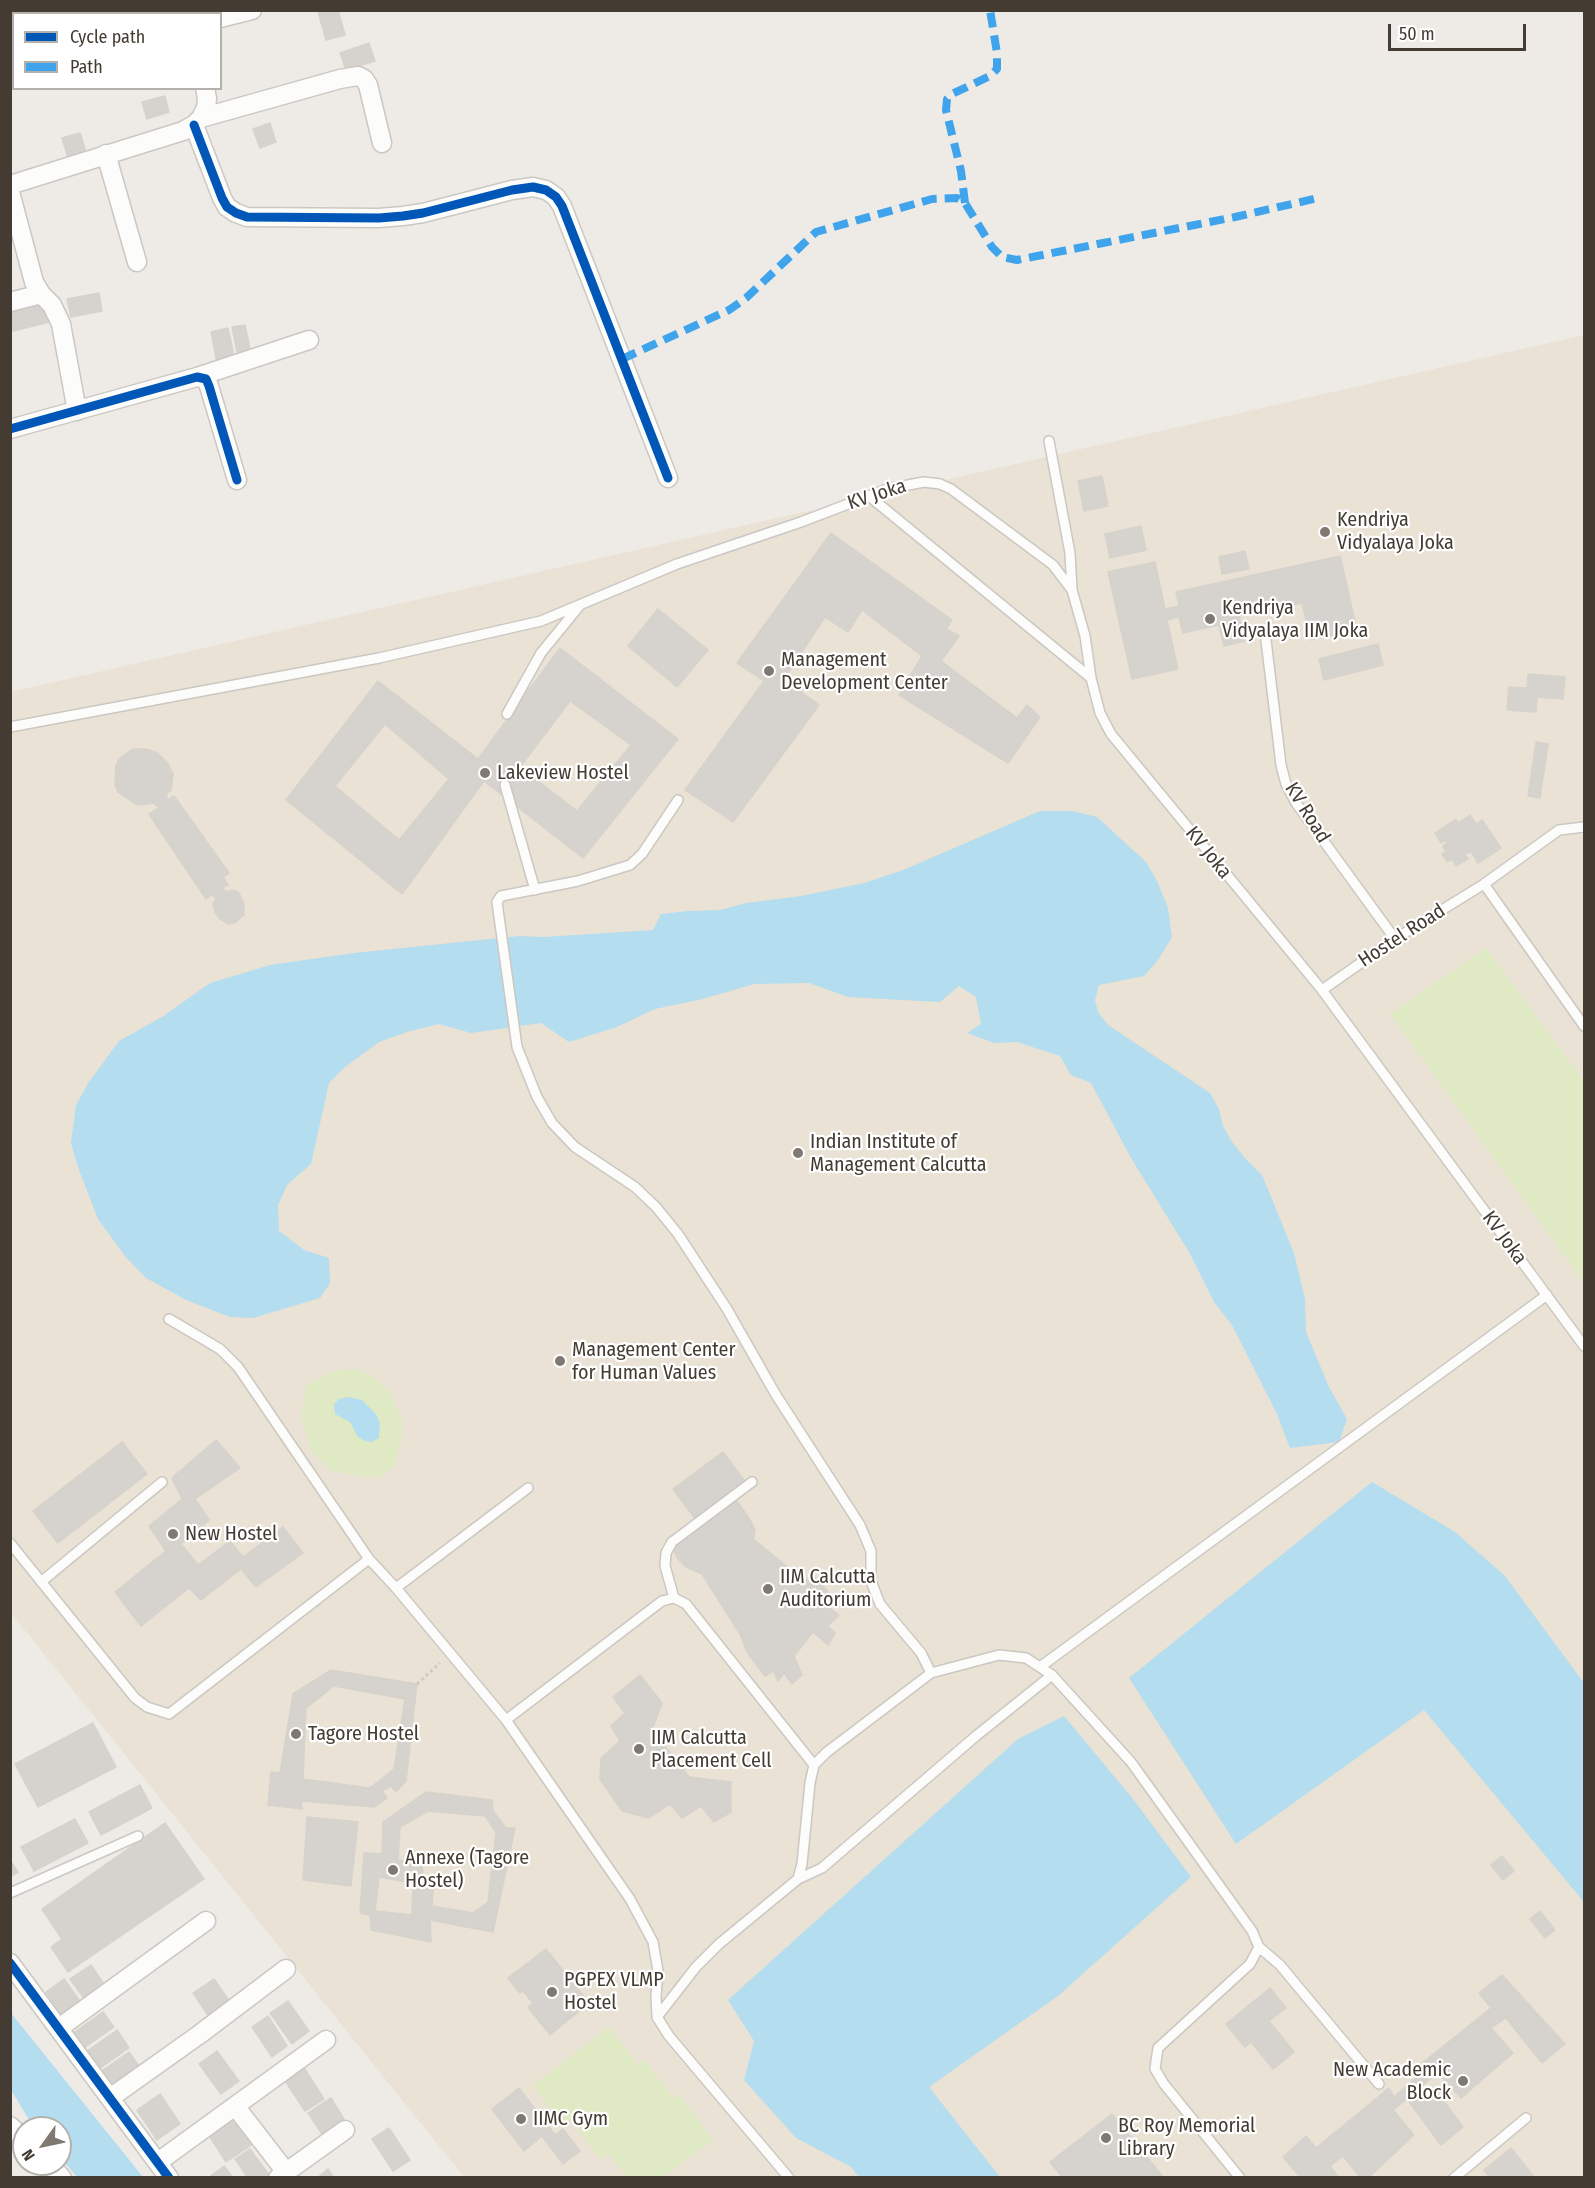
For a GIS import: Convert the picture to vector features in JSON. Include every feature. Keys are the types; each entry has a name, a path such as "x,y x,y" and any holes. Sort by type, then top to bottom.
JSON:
{"street":[{"path":"222,18 252,10"},
{"path":"10,185 183,131 197,122 340,79 358,76 368,85 382,143"},
{"path":"197,122 206,108 205,90"},
{"path":"197,122 222,198 228,207 247,217 379,218 403,216 423,213 512,189 533,187 546,190 556,197 562,206 668,478"},
{"path":"106,154 137,262"},
{"path":"10,192 34,282 41,294 52,305 61,324 77,411"},
{"path":"10,302 41,294"},
{"path":"10,429 197,377 309,340"},
{"path":"197,377 206,379 209,386 237,480"},
{"path":"59,2028 206,1921"},
{"path":"10,1964 169,2178"},
{"path":"110,2098 286,1969"},
{"path":"158,2162 326,2040"},
{"path":"236,2106 282,2175 345,2130"}],"lane":[{"path":"1049,441 1070,553 1072,590"},
{"name":"KV Joka","path":"10,727 379,658 541,621 677,564 801,522 887,489 924,482 940,484 951,489 1053,565 1072,590 1085,636 1091,678 1100,713 1111,734 1322,990 1584,1346"},
{"path":"869,496 1091,678"},
{"path":"507,714 541,653 582,604"},
{"name":"KV Road","path":"1265,632 1281,765 1286,784 1296,803 1395,939"},
{"path":"505,785 535,890"},
{"path":"678,800 642,854 630,865 578,881 501,896 496,902 517,1047 537,1097 552,1123 575,1147 635,1187 656,1207 684,1243 727,1309 776,1395 860,1525 871,1551 871,1581 880,1604 921,1653 931,1673"},
{"name":"Hostel Road","path":"1322,990 1395,939 1484,884 1559,830 1584,827"},
{"path":"1484,884 1584,1026"},
{"path":"1040,1667 1546,1295"},
{"path":"169,1319 220,1349 238,1368 369,1559 506,1720 630,1899 653,1942 658,1971 657,2017 669,2036 789,2178"},
{"path":"41,1582 162,1482"},
{"path":"674,1598 665,1566 666,1552 672,1542 752,1482"},
{"path":"396,1588 528,1488"},
{"path":"10,1543 135,1698 147,1707 170,1714 369,1559"},
{"path":"506,1720 662,1601 674,1598 687,1604 814,1765"},
{"path":"798,1879 802,1864 810,1783 814,1765 827,1752 931,1673 999,1655 1026,1658 1052,1675 1131,1762 1252,1931 1259,1947 1280,1965 1378,2084"},
{"path":"657,2017 696,1967 719,1944 798,1879 822,1868 976,1736 1052,1675"},
{"path":"10,1893 138,1836"},
{"path":"1240,2178 1164,2084 1155,2069 1158,2048 1250,1964 1259,1947"},
{"path":"1454,2178 1526,2118"}],"path":[{"path":"417,1684 450,1653"}],"shaded area":[{"name":"Indian Institute of Management Calcutta","path":"1584,335 1584,2177 464,2177 11,1613 10,692"}],"green space":[{"path":"1486,948 1584,1081 1584,1283 1390,1014"},
{"path":"355,1369 373,1376 390,1393 403,1422 401,1442 394,1465 380,1477 364,1477 330,1470 311,1449 301,1416 306,1386 330,1372"},
{"path":"609,2027 638,2065 645,2060 673,2098 679,2094 713,2140 663,2177 627,2177 608,2153 600,2159 571,2119 563,2125 533,2085"}],"water":[{"path":"1040,811 1073,811 1097,817 1146,862 1158,883 1168,908 1172,937 1158,960 1144,976 1099,985 1095,1000 1098,1012 1108,1025 1210,1093 1232,1142 1262,1175 1294,1253 1305,1299 1306,1332 1329,1387 1347,1419 1339,1442 1290,1448 1277,1414 1232,1325 1214,1302 1189,1252 1131,1158 1091,1083 1071,1075 1060,1056 1017,1042 994,1043 967,1033 981,1024 976,997 959,986 940,1002 848,997 809,983 754,984 703,999 655,1009 617,1027 569,1042 541,1023 471,1033 439,1024 379,1042 345,1067 329,1083 311,1164 287,1185 278,1205 279,1231 304,1250 329,1258 330,1283 320,1298 253,1318 230,1317 186,1300 146,1278 125,1256 98,1219 71,1143 76,1105 89,1082 119,1041 162,1017 210,983 270,965 354,953 519,936 544,937 653,930 661,914 720,910 746,903 801,896 864,883 903,870"},
{"path":"349,1397 362,1400 376,1414 380,1424 379,1438 372,1442 365,1441 358,1437 350,1422 335,1414 334,1404 339,1399"},
{"path":"1372,1482 1455,1532 1505,1576 1584,1683 1584,1902 1424,1710 1236,1844 1129,1678"},
{"path":"1064,1716 1133,1799 1191,1877 1058,1996 929,2087 1000,2177 859,2177 851,2167 796,2138 744,2080 754,2041 728,2000 1018,1739"},
{"path":"10,2013 143,2177 77,2177 72,2171 72,2116 27,2116 11,2090"}],"building":[{"path":"174,10 193,10 194,12 174,12"},
{"path":"338,10 345,35 326,40 318,12"},
{"path":"369,43 375,61 346,70 340,53"},
{"path":"165,96 169,112 147,119 142,102"},
{"path":"270,123 276,142 260,148 253,129"},
{"path":"80,133 86,152 68,158 62,138"},
{"path":"99,293 102,311 71,317 67,299"},
{"path":"46,302 50,322 13,331 10,310"},
{"path":"245,325 251,354 238,357 232,327"},
{"path":"228,328 235,360 217,364 211,332"},
{"path":"1102,476 1108,506 1084,511 1078,481"},
{"path":"1141,526 1146,550 1110,558 1105,534"},
{"name":"Management Development Center","path":"831,533 952,620 946,629 959,636 941,661 1017,718 1027,705 1040,717 1008,763 899,695 922,656 862,610 848,632 825,617 784,679 819,705 733,822 685,790 764,681 737,663"},
{"path":"1245,551 1249,569 1222,574 1219,557"},
{"name":"Kendriya Vidyalaya IIM Joka","path":"1340,556 1357,630 1311,640 1302,603 1239,616 1245,641 1224,646 1219,625 1183,633 1179,617 1167,620 1178,669 1132,679 1108,572 1155,562 1165,609 1179,606 1176,592"},
{"path":"658,609 708,650 677,687 628,646"},
{"path":"1378,644 1383,665 1324,680 1319,659"},
{"name":"Lakeview Hostel","path":"560,648 678,739 583,858 484,781 402,894 286,800 378,681 478,759","holes":["570,701 631,745 577,811 520,767","385,724 449,779 399,840 335,786"]},
{"path":"1528,674 1565,677 1563,699 1537,697 1536,712 1507,710 1509,687 1527,688"},
{"path":"1536,742 1548,744 1540,798 1528,796"},
{"path":"133,749 146,749 157,753 167,762 173,774 171,790 166,794 168,800 174,796 229,873 223,877 228,885 223,887 225,892 234,890 239,893 244,904 244,915 236,922 229,924 220,919 215,912 213,904 216,899 213,894 206,899 149,814 159,808 154,803 137,805 118,792 115,785 116,765 120,758"},
{"path":"1470,815 1476,824 1482,820 1501,848 1478,863 1471,851 1465,855 1468,859 1456,866 1452,859 1447,862 1442,854 1446,852 1443,846 1447,843 1445,840 1441,843 1435,833 1456,819 1458,823"},
{"name":"New Hostel","path":"216,1440 240,1468 195,1499 209,1520 181,1544 198,1565 230,1541 243,1557 283,1527 303,1553 256,1587 241,1569 201,1600 189,1588 141,1626 115,1592 166,1551 149,1526 182,1499 172,1478"},
{"path":"122,1442 147,1474 58,1543 33,1511"},
{"path":"723,1452 746,1483 696,1520 673,1489"},
{"name":"IIM Calcutta Auditorium","path":"735,1499 755,1530 753,1539 805,1581 812,1574 832,1596 826,1605 839,1615 828,1626 835,1633 828,1645 813,1632 794,1656 802,1675 792,1684 784,1673 778,1681 773,1671 765,1676 747,1652 740,1634 702,1574 686,1567 678,1559 673,1549"},
{"name":"Tagore Hostel","path":"331,1670 417,1684 406,1781 396,1792 391,1786 382,1791 387,1798 374,1807 301,1801 302,1809 268,1805 271,1772 280,1773 293,1694","holes":["334,1686 405,1699 394,1769 370,1788 303,1779 306,1708"]},
{"name":"IIM Calcutta Placement Cell","path":"640,1675 662,1703 652,1730 689,1777 731,1782 731,1812 714,1822 701,1806 682,1818 670,1804 649,1818 622,1811 600,1779 601,1758 620,1741 611,1726 625,1713 613,1697"},
{"path":"93,1723 116,1767 38,1807 15,1764"},
{"path":"140,1785 152,1808 101,1835 89,1812"},
{"name":"Annexe (Tagore Hostel)","path":"426,1792 492,1800 493,1811 506,1828 515,1828 493,1932 430,1920 431,1942 371,1930 370,1915 360,1913 364,1853 382,1854 383,1822","holes":["428,1811 485,1816 496,1832 488,1902 473,1913 432,1906 434,1878 423,1877 422,1864 398,1860 400,1827","379,1877 413,1883 412,1915 375,1911"]},
{"path":"307,1817 358,1822 351,1886 303,1880"},
{"path":"75,1819 88,1843 34,1871 21,1847"},
{"path":"165,1823 204,1879 68,1972 51,1947 62,1939 42,1909"},
{"path":"1502,1856 1514,1871 1503,1880 1491,1865"},
{"path":"10,1860 18,1872 10,1877"},
{"path":"1540,1911 1555,1930 1545,1938 1530,1919"},
{"name":"PGPEX VLMP Hostel","path":"546,1949 589,2003 550,2035 528,2007 533,2003 523,1991 520,1993 508,1978"},
{"path":"91,1965 108,1990 88,2004 70,1979"},
{"name":"New Academic Block","path":"1502,1975 1565,2044 1542,2063 1506,2018 1491,2028 1513,2053 1461,2098 1438,2073 1419,2088 1428,2100 1437,2092 1463,2127 1441,2145 1407,2099 1393,2110 1414,2135 1368,2178 1361,2178 1343,2156 1330,2166 1339,2178 1301,2178 1283,2157 1306,2136 1316,2148 1389,2088 1394,2097 1420,2074 1416,2068 1491,2008 1479,1993"},
{"path":"64,1979 82,2004 63,2017 46,1992"},
{"path":"214,1979 233,2006 212,2021 193,1993"},
{"path":"1270,1988 1286,2008 1269,2021 1294,2052 1273,2069 1251,2042 1245,2047 1226,2024"},
{"path":"288,2001 309,2031 292,2044 270,2013"},
{"path":"103,2012 114,2027 84,2048 73,2033"},
{"path":"268,2016 287,2046 272,2057 252,2027"},
{"path":"117,2030 129,2048 99,2069 87,2051"},
{"path":"217,2051 239,2081 221,2094 199,2064"},
{"path":"129,2052 143,2072 114,2093 100,2072"},
{"path":"301,2063 324,2099 305,2111 282,2076"},
{"name":"IIMC Gym","path":"519,2088 555,2135 563,2129 580,2151 563,2164 542,2136 524,2151 492,2109"},
{"path":"160,2094 180,2124 157,2140 137,2110"},
{"path":"331,2098 344,2119 322,2134 308,2113"},
{"name":"BC Roy Memorial Library","path":"1112,2114 1164,2178 1063,2178 1050,2162"},
{"path":"234,2116 253,2144 226,2162 208,2134"},
{"path":"389,2128 410,2160 393,2171 372,2139"},
{"path":"1511,2148 1535,2178 1490,2178 1484,2170"},
{"path":"250,2149 269,2175 265,2178 248,2178 235,2159"},
{"path":"224,2166 233,2178 208,2178"},
{"path":"328,2169 334,2178 317,2178"}],"marked path":[{"path":"965,203 961,171 946,110 947,99 952,94 990,76 997,69 997,53 990,10"},
{"path":"622,359 729,310 746,298 816,232 932,199 957,198 965,203 992,247 1002,257 1017,260 1235,217 1318,198"}],"cycle path":[{"path":"194,125 227,207 247,217 379,218 403,216 533,187 546,190 556,197 562,206 668,478"},
{"path":"10,429 197,377 206,379 237,480"},
{"path":"10,1963 169,2178"}],"place":[{"name":"Kendriya Vidyalaya Joka","path":"1325,532"},
{"name":"Kendriya Vidyalaya IIM Joka","path":"1210,619"},
{"name":"Management Development Center","path":"769,671"},
{"name":"Lakeview Hostel","path":"485,773"},
{"name":"Indian Institute of Management Calcutta","path":"798,1153"},
{"name":"Management Center for Human Values","path":"560,1361"},
{"name":"New Hostel","path":"173,1534"},
{"name":"IIM Calcutta Auditorium","path":"768,1589"},
{"name":"Tagore Hostel","path":"296,1734"},
{"name":"IIM Calcutta Placement Cell","path":"639,1749"},
{"name":"Annexe (Tagore Hostel)","path":"393,1870"},
{"name":"PGPEX VLMP Hostel","path":"552,1992"},
{"name":"New Academic Block","path":"1463,2081"},
{"name":"IIMC Gym","path":"521,2119"},
{"name":"BC Roy Memorial Library","path":"1106,2138"}]}
